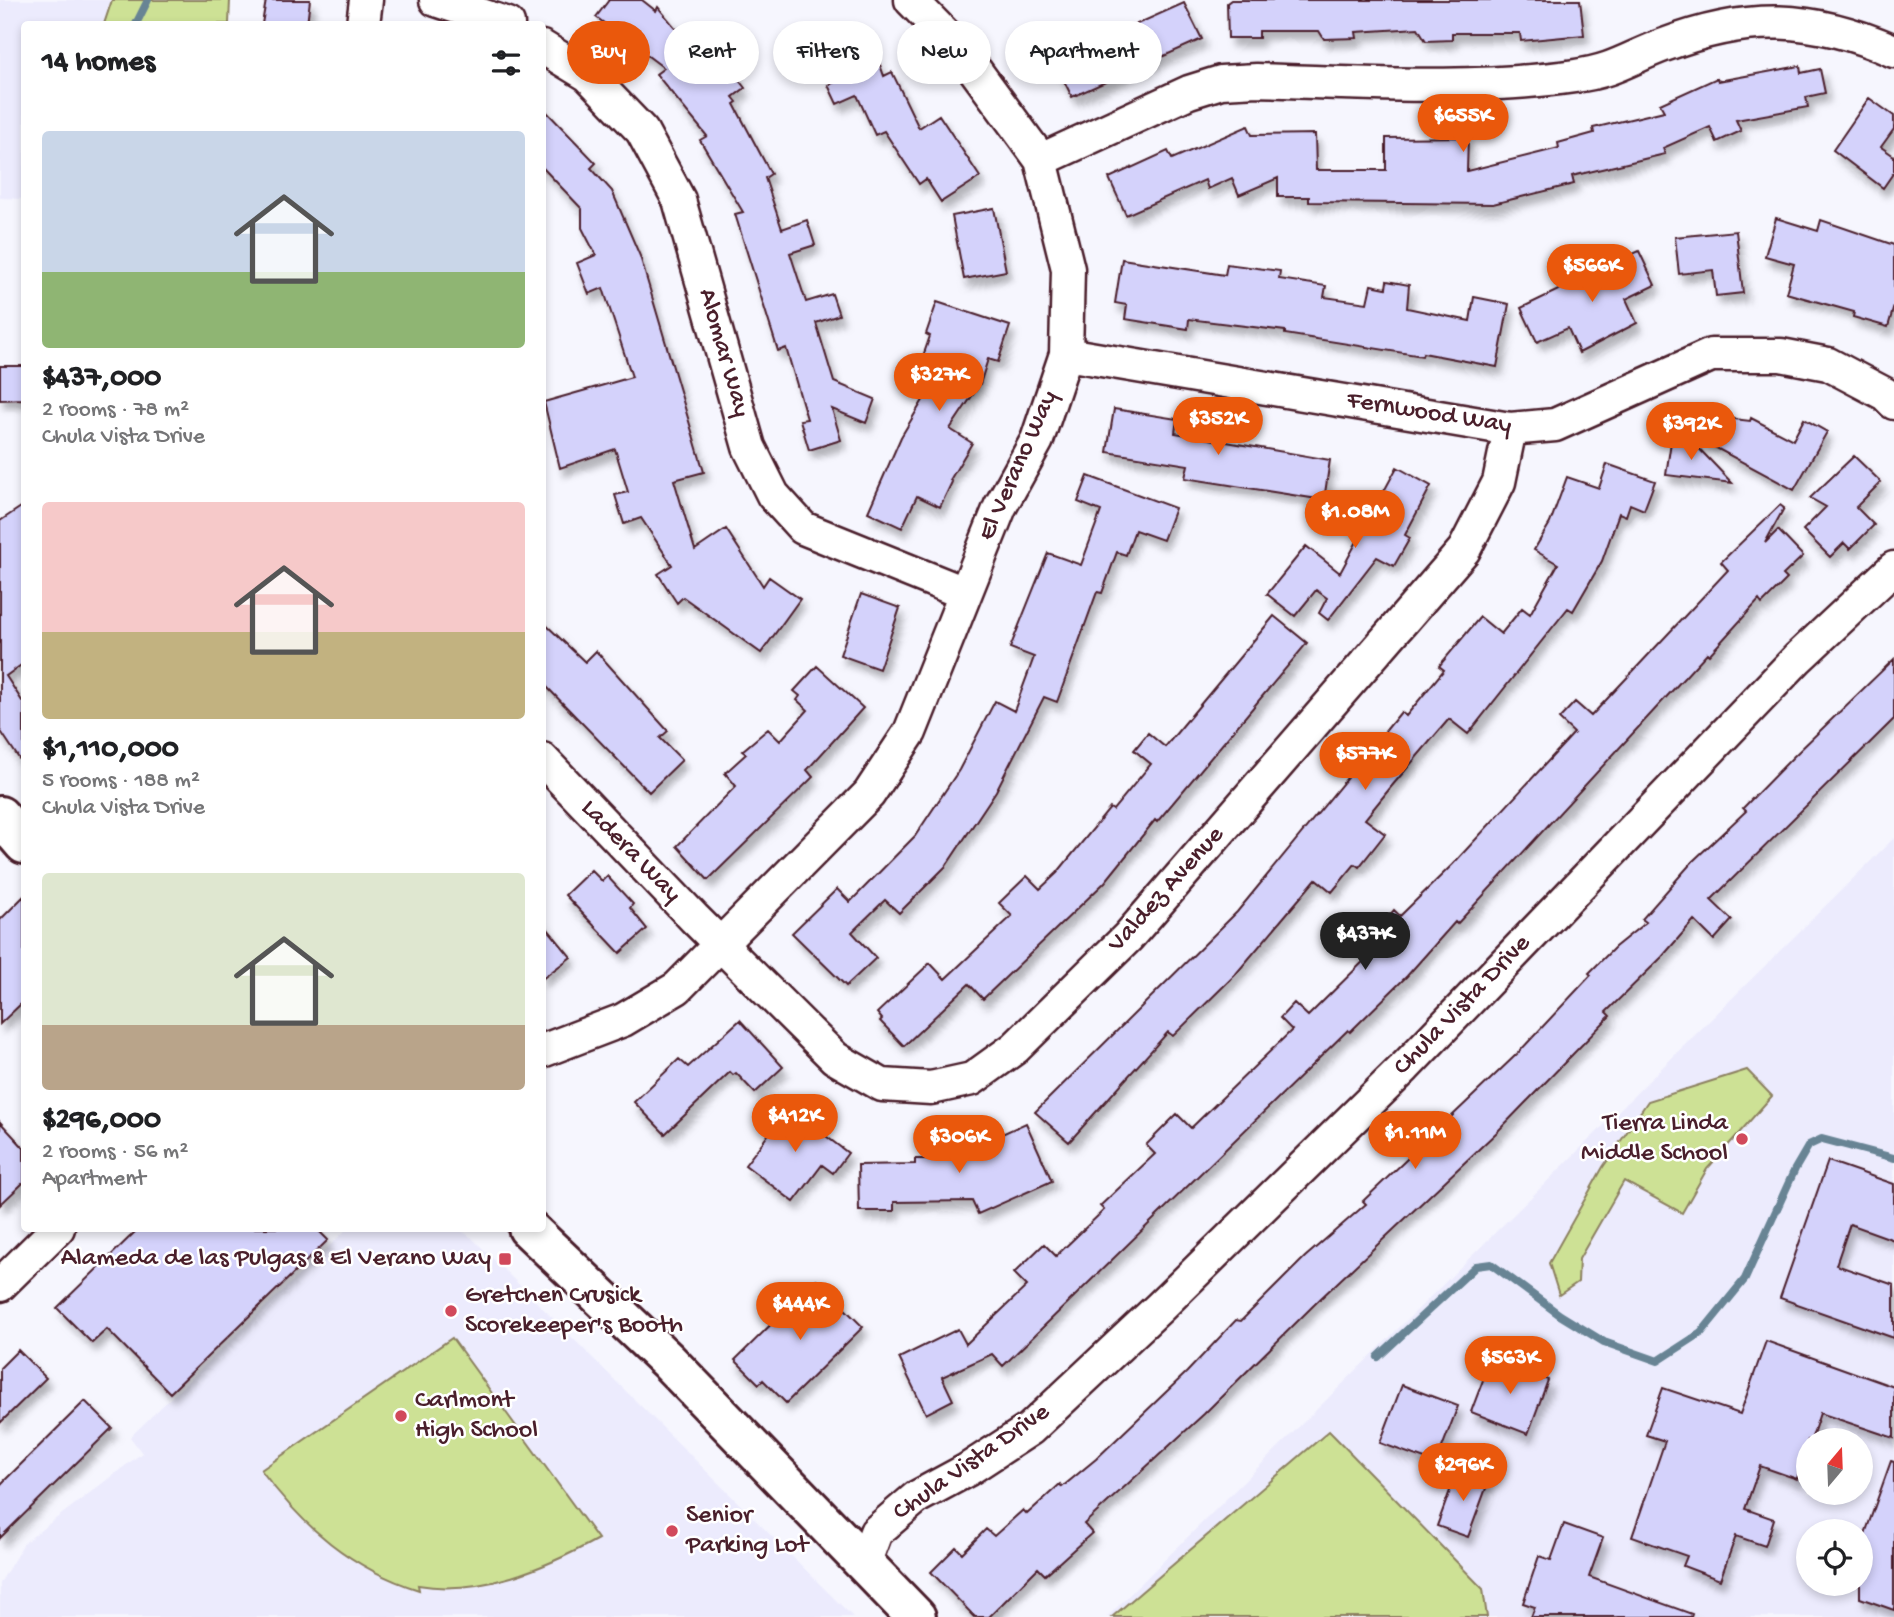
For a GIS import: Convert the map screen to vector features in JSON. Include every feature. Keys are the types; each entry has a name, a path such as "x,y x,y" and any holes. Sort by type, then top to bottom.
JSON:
{"main road":[{"path":"532,1232 668,1361 916,1617"}],"street":[{"path":"363,21 366,0"},
{"path":"436,0 499,21"},
{"path":"911,0 961,51 1041,160 1189,92 1221,82 1257,80 1484,86 1611,70 1663,46 1725,26 1792,21 1853,33 1894,51"},
{"name":"Alomar Way","path":"546,49 588,75 642,131 679,200 749,447 773,495 803,528 964,593"},
{"name":"El Verano Way","path":"546,1049 623,1020 677,988 869,794 911,732 999,507 1037,439 1066,354 1068,269 1041,160"},
{"name":"Fernwood Way","path":"1066,354 1510,429 1555,425 1711,355 1781,355 1828,364 1885,394 1894,402"},
{"name":"Valdez Avenue","path":"720,942 835,1058 882,1085 932,1088 972,1079 1015,1048 1128,937 1464,550 1499,482 1510,429"},
{"name":"Chula Vista Drive","path":"864,1564 876,1532 896,1514 917,1497 967,1471 1030,1429 1160,1307 1405,1067 1798,658 1894,568"},
{"name":"Ladera Way","path":"546,763 697,922 720,942"},
{"path":"0,1285 54,1232"}],"shaded area":[{"path":"0,0 112,0 105,21 21,21 21,199 0,198"},
{"name":"Tierra Linda Middle School","path":"1894,838 1894,1617 1107,1617"},
{"name":"Carlmont High School","path":"344,1232 463,1232 471,1237 853,1617 0,1617 0,1583 24,1543 142,1453 130,1437"}],"green space":[{"path":"112,0 230,0 229,21 105,21"},
{"path":"1747,1070 1772,1096 1707,1169 1682,1213 1624,1181 1579,1259 1578,1282 1559,1295 1549,1263 1603,1167 1648,1101"},
{"path":"452,1338 598,1539 556,1560 511,1577 465,1587 418,1585 419,1590 372,1570 331,1544 294,1510 261,1470"},
{"path":"1329,1431 1483,1589 1487,1617 1112,1617"}],"building":[{"path":"266,0 310,0 307,21 262,21"},
{"path":"609,0 642,0 656,11 658,7 670,21 664,21 664,68 650,58 650,21 601,21 596,17"},
{"path":"1231,0 1580,0 1584,35 1521,41 1520,33 1452,33 1452,40 1426,41 1418,28 1356,32 1357,38 1324,39 1319,31 1259,31 1259,38 1228,38 1227,3"},
{"path":"1184,3 1202,39 1162,57 1162,21 1144,21"},
{"path":"1800,66 1801,73 1820,69 1825,93 1806,97 1808,107 1736,120 1741,131 1717,142 1710,127 1663,148 1665,154 1572,176 1574,184 1493,204 1309,202 1309,197 1278,197 1278,178 1239,195 1232,178 1208,189 1205,180 1126,215 1109,178 1168,151 1172,159 1248,126 1252,135 1315,134 1316,170 1386,170 1386,138 1468,137 1467,171 1559,148 1558,143 1594,133 1593,128 1664,111 1660,104 1717,78 1718,81"},
{"path":"664,68 664,84 656,74"},
{"path":"892,72 919,128 939,115 980,177 941,202 926,179 919,184 884,131 875,135 857,95 837,104 828,85 883,84 883,73 884,76"},
{"path":"664,84 742,84 745,88 733,97 737,102 734,104 771,174 765,178 782,229 807,220 815,245 790,253 806,302 832,294 839,315 816,323 834,382 875,399 866,423 832,409 841,440 809,450 800,420 807,419 786,348 778,351 735,214 743,212 700,140 707,136"},
{"path":"1066,84 1101,84 1072,97"},
{"path":"1869,98 1894,116 1894,129 1881,147 1894,156 1894,172 1883,188 1833,150"},
{"path":"546,111 596,163 591,168 612,191 640,256 704,472 674,480 695,550 726,529 763,586 769,577 800,599 761,653 683,597 677,603 658,574 672,565 641,518 624,524 615,495 628,492 615,449 560,468 546,401 632,377 603,288 589,294 577,263 596,255 582,228 582,209 546,171"},
{"path":"994,208 1006,271 964,279 952,216"},
{"path":"1776,218 1818,231 1821,220 1894,245 1894,306 1888,327 1853,317 1854,312 1786,293 1794,264 1765,256"},
{"path":"1736,231 1743,293 1716,296 1713,270 1679,274 1675,237"},
{"path":"1639,251 1655,285 1626,299 1637,323 1579,353 1568,328 1537,342 1521,308"},
{"path":"1122,259 1225,275 1227,264 1280,271 1279,279 1326,286 1324,297 1367,303 1371,285 1386,288 1387,281 1409,285 1407,308 1470,321 1474,297 1509,304 1497,367 1423,353 1422,356 1285,334 1285,331 1189,319 1188,329 1125,319 1127,305 1115,303"},
{"path":"937,302 1010,326 998,362 988,359 980,384 950,429 972,443 950,480 952,482 940,507 917,496 902,528 868,512 901,437 941,370 921,362 930,336 926,334"},
{"path":"0,366 21,366 21,399 0,400"},
{"path":"1114,409 1177,419 1175,433 1330,460 1324,500 1185,478 1188,465 1107,452"},
{"path":"1709,416 1750,421 1751,418 1793,440 1804,419 1827,432 1794,490 1705,442"},
{"path":"1672,435 1688,437 1732,483 1666,475"},
{"path":"1854,456 1881,482 1856,507 1874,525 1850,549 1844,543 1830,557 1803,530 1826,507 1810,498"},
{"path":"1607,464 1655,481 1644,510 1630,504 1626,516 1619,513 1602,561 1573,611 1568,608 1468,734 1449,719 1391,787 1365,819 1385,834 1359,867 1355,864 1332,892 1316,879 1235,975 1173,1036 1168,1032 1069,1142 1035,1112 1237,912 1401,712 1406,716 1444,670 1439,666 1480,617 1501,634 1522,608 1530,614 1558,564 1534,550 1550,523 1567,477 1599,488"},
{"path":"1397,467 1431,486 1405,535 1410,538 1394,566 1377,557 1328,620 1319,613 1327,598 1316,590 1295,616 1267,594 1306,546 1340,573"},
{"path":"1088,476 1175,508 1163,540 1135,530 1126,555 1117,552 1102,593 1097,592 1057,702 1044,697 996,791 946,866 899,913 885,900 852,932 876,958 846,986 792,933 837,889 850,902 915,836 959,770 995,701 1014,711 1034,657 1010,648 1048,553 1081,565 1101,511 1078,502"},
{"path":"1780,505 1784,508 1765,543 1778,530 1803,556 1783,575 1787,579 1762,604 1759,600 1709,655 1707,653 1457,924 1455,922 1407,976 1350,1032 1348,1030 1003,1366 992,1354 942,1377 953,1400 926,1414 899,1358 958,1329 966,1344 1027,1286 1014,1273 1044,1244 1056,1256 1104,1210 1100,1206 1155,1154 1146,1145 1177,1114 1191,1128 1292,1030 1280,1018 1294,1003 1308,1016 1384,941 1375,932 1394,910 1400,916 1453,864 1574,733 1559,719 1575,702 1591,716 1728,570 1721,562"},
{"path":"21,507 21,665 6,676 21,699 21,762 0,730 0,521"},
{"path":"861,594 900,608 879,669 840,655"},
{"path":"1274,616 1307,643 1157,822 1155,820 1105,882 983,999 969,984 904,1046 880,1021 882,1019 877,1013 930,963 945,979 1012,916 999,903 1027,876 1040,889 1057,873 1110,808 1113,810 1151,764 1134,750 1148,733 1165,747"},
{"path":"546,625 585,662 596,651 668,731 660,738 682,760 649,792 546,686"},
{"path":"1894,659 1894,719 1711,900 1732,920 1714,940 1694,920 1662,957 1606,1012 1610,1016 1497,1132 1320,1299 1204,1414 1084,1524 1092,1533 1045,1575 1038,1568 989,1617 975,1617 931,1572 956,1547 962,1553 986,1529 994,1536 1023,1510 1027,1514 1060,1484 1062,1487 1096,1459 1187,1372 1236,1320 1241,1321 1305,1257 1366,1204 1363,1201 1518,1053 1591,975 1589,973 1646,922 1642,919 1693,861 1746,811 1743,808 1793,757"},
{"path":"817,666 863,708 807,770 813,777 708,880 677,846 736,786 725,773 746,754 742,751 768,729 780,741 808,710 797,700 800,696 794,691"},
{"path":"591,870 602,881 607,876 633,904 630,908 647,929 620,953 565,895"},
{"path":"21,899 21,1004 0,1024 0,920"},
{"path":"546,927 571,957 546,976"},
{"path":"740,1020 783,1067 755,1093 736,1073 733,1075 730,1072 665,1134 634,1102 679,1059 688,1067"},
{"path":"792,1104 813,1121 810,1124 848,1153 833,1173 822,1165 794,1202 745,1165"},
{"path":"0,1122 21,1145 21,1185 0,1205"},
{"path":"1026,1123 1052,1181 978,1214 972,1201 894,1202 894,1211 859,1211 858,1165 915,1164 915,1159 938,1159 960,1149 960,1145 970,1141 980,1144"},
{"path":"1828,1161 1894,1184 1894,1240 1850,1224 1836,1265 1894,1285 1894,1338 1780,1298"},
{"path":"135,1232 320,1232 328,1240 170,1393 107,1329 92,1343 57,1308"},
{"path":"816,1280 863,1327 786,1403 763,1380 759,1384 735,1360"},
{"path":"1766,1341 1894,1387 1894,1438 1873,1431 1873,1428 1864,1428 1820,1413 1815,1428 1796,1428 1796,1479 1760,1466 1745,1509 1774,1519 1765,1546 1736,1536 1720,1580 1683,1566 1687,1556 1632,1537 1665,1441 1646,1435 1663,1388 1740,1414"},
{"path":"18,1350 46,1378 0,1423 0,1368"},
{"path":"1491,1359 1548,1380 1528,1434 1471,1412"},
{"path":"1402,1385 1458,1406 1436,1463 1380,1443"},
{"path":"85,1401 112,1428 0,1538 0,1485"},
{"path":"1891,1461 1894,1462 1894,1610 1860,1598 1873,1596 1873,1519 1870,1519"},
{"path":"1458,1469 1489,1480 1468,1537 1437,1526"},
{"path":"1564,1524 1603,1538 1589,1577 1692,1614 1691,1617 1531,1617 1535,1607 1523,1603 1539,1556 1551,1560"}],"waterway":[{"path":"138,21 148,0"},
{"path":"1378,1357 1476,1266 1491,1264 1560,1315 1604,1342 1658,1361 1701,1333 1745,1279 1795,1169 1809,1145 1822,1139 1894,1158"}],"place":[{"name":"Tierra Linda Middle School","path":"1742,1139"},
{"name":"Alameda de las Pulgas & El Verano Way","path":"505,1259"},
{"name":"Gretchen Crusick Scorekeeper's Booth","path":"451,1311"},
{"name":"Carlmont High School","path":"401,1416"},
{"name":"Senior Parking Lot","path":"672,1531"}]}
